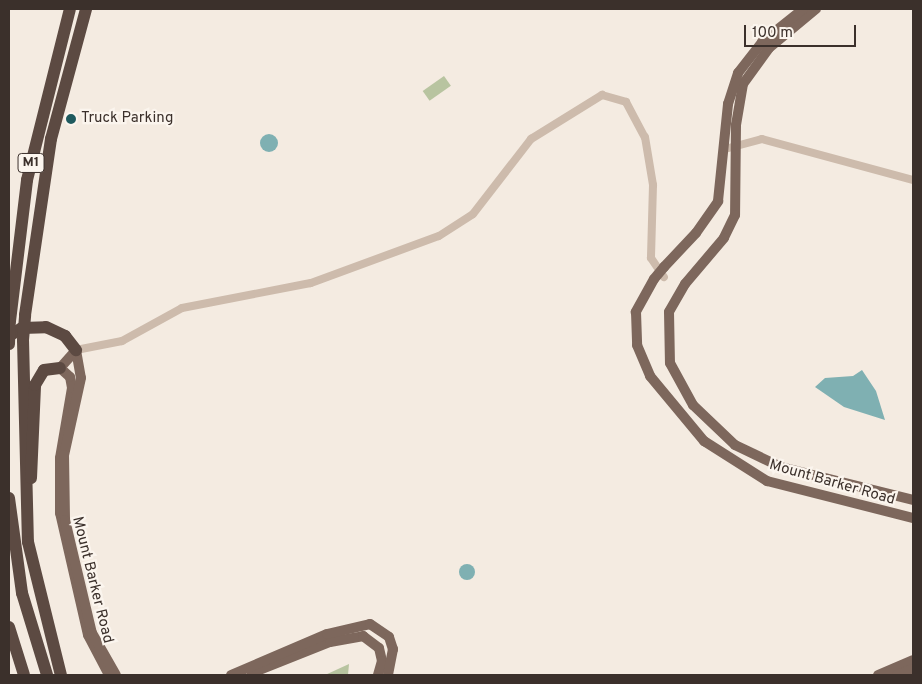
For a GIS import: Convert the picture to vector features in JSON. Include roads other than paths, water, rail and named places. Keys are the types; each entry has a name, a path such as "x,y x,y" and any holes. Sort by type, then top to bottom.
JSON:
{"highway":[{"name":"M1","path":"9,344 10,321 34,148 70,9"},
{"name":"M1","path":"63,675 28,542 23,340 50,147 86,9"},
{"path":"9,336 27,327 46,327 65,336 79,349"},
{"path":"60,368 44,370 35,385 31,471 38,553 63,675"},
{"path":"9,498 22,593 47,675"},
{"path":"9,627 24,675"}],"main road":[{"name":"Mount Barker Road","path":"803,9 762,42 738,73 728,104 726,149 713,211 661,274 636,312 637,345 650,376 704,441 767,481 913,518"},
{"name":"Mount Barker Road","path":"816,9 769,48 743,84 737,147 735,216 669,312 667,346 678,384 709,424 753,456 808,475 913,500"},
{"name":"Mount Barker Road","path":"79,349 81,378 64,455 65,520 92,633 116,675"},
{"path":"60,368 79,349"},
{"name":"Mount Barker Road","path":"60,368 70,377 72,388 60,464 62,528 88,635 109,675"},
{"path":"231,675 327,634 370,624 389,637 393,650 388,675"},
{"path":"246,675 348,636 372,640 379,648 382,661 378,675"},
{"path":"878,675 913,660"},
{"path":"897,675 913,669"}],"street":[{"path":"79,349 131,336 182,308 311,283 440,236 473,214 531,139 592,99 609,94 626,102 645,137 653,185 652,261 661,274"},
{"path":"726,149 762,139 913,180"}],"water":[{"path":"269,134 275,137 278,143 275,149 269,152 263,149 260,143 263,137"},
{"path":"862,370 876,391 885,420 844,407 815,387 825,378 853,376"},
{"path":"467,564 473,566 475,572 473,578 467,580 461,578 459,572 461,566"}],"place":[{"name":"Truck Parking","path":"71,119"}]}
